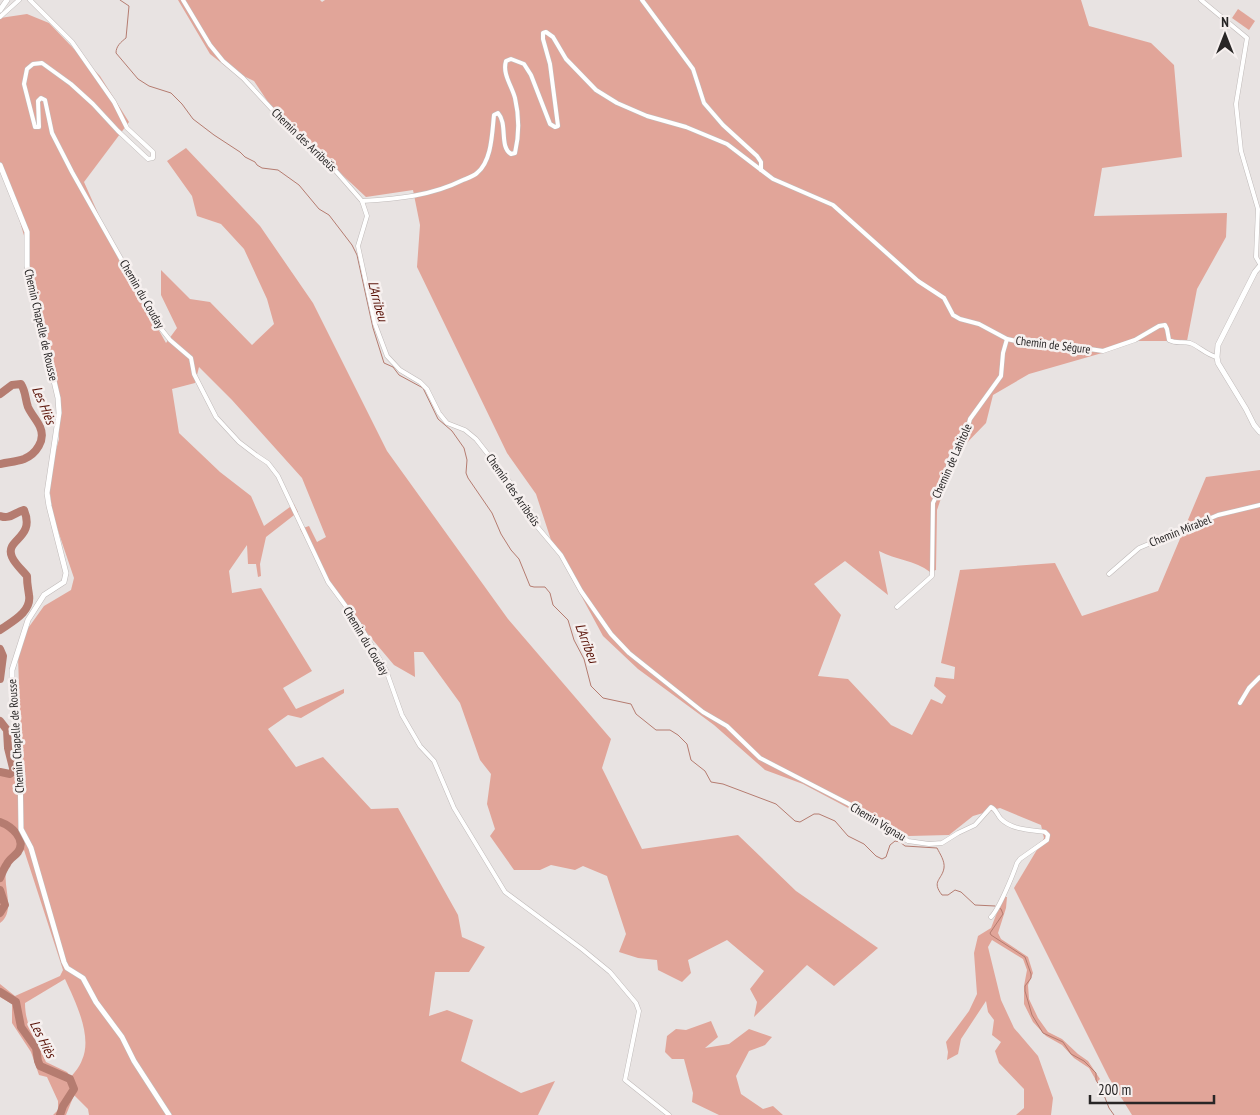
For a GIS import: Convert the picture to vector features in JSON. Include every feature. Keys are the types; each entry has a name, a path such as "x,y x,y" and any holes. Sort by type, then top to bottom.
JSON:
{"street":[{"path":"0,10 7,0"},
{"path":"0,17 19,0"},
{"name":"Chemin du Couday","path":"30,0 72,42 114,102 127,128 152,152 153,158 148,159 71,84 42,63 33,64 27,68 24,84 35,127 39,126 38,101 41,98 45,100 52,132 72,172 159,326 170,340 191,358 194,374 216,417 239,442 268,463 278,476 328,582 358,624 386,670 402,715 420,746 434,762 454,808 505,892 610,972 636,1003 639,1011 625,1080 670,1115"},
{"name":"Chemin des Arribeüs","path":"183,0 210,45 223,61 243,78 293,132 320,153 362,200 367,216 358,246 375,324 387,356 400,370 420,382 427,389 439,413 447,422 465,430 476,439 509,480 535,524 561,555 581,591 611,634 630,654"},
{"path":"642,0 693,68 704,103 723,126 757,156 761,162 761,170"},
{"path":"1201,0 1247,38 1236,104 1241,151 1258,209 1256,257 1260,265 1218,345 1216,356 1222,371 1260,432"},
{"name":"Chemin de Ségure","path":"362,200 400,199 423,195 458,183 478,173 486,160 491,142 494,115 498,113 504,123 506,148 511,154 515,153 518,111 504,66 506,61 511,59 524,64 531,76 550,124 555,127 558,126 550,64 543,38 543,33 546,32 553,37 566,59 596,90 617,103 686,127 727,144 773,179 833,205 918,281 944,298 953,315 960,319 979,324 1007,339 1103,351 1135,340 1165,325 1169,340 1174,343 1189,343 1216,356"},
{"name":"Chemin Chapelle de Rousse","path":"0,165 27,232 27,268 58,398 59,413 47,493 66,573 64,582 44,596 28,620 12,670 21,772 21,828 30,848 67,968 83,978 96,1002 122,1037 134,1061 169,1115"},
{"name":"Chemin de Lahitole","path":"897,607 932,576 933,503 943,482 952,454 965,437 970,420 1001,376 1003,353 1007,339"},
{"name":"Chemin Mirabel","path":"1109,574 1139,548 1218,515 1260,505"},
{"name":"Chemin Vignau","path":"630,654 703,712 727,726 760,758 849,804 908,841 930,844 942,843 975,825 991,807 994,808 1002,820 1011,826 1045,832 1048,835 1047,840 1017,863 997,911 991,917"},
{"path":"1240,703 1249,688 1260,677"}],"shaded area":[{"path":"178,0 320,0 322,2 325,0 1081,0 1089,26 1151,43 1174,65 1182,157 1102,168 1094,216 1227,213 1226,237 1197,289 1187,341 1133,341 1109,351 1029,374 993,395 986,423 956,454 937,510 936,570 930,572 918,565 879,551 888,595 845,561 814,584 841,615 818,676 848,679 891,725 912,735 931,699 942,704 946,696 934,686 936,677 954,679 955,667 941,663 960,570 1055,563 1082,616 1158,591 1206,477 1260,470 1260,1115 1132,1115 1109,1078 1014,888 1044,838 1041,825 1000,808 973,816 949,835 909,836 890,830 803,784 765,770 714,725 638,669 603,636 551,540 536,494 507,453 417,267 420,225 413,190 366,197 274,111 254,81 229,69 210,54"},
{"path":"1238,9 1255,21 1249,30 1232,18"},
{"path":"27,14 49,23 100,76 129,122 84,182 118,258 166,343 177,328 161,295 161,270 190,299 210,302 252,345 274,324 267,299 244,249 221,224 197,216 192,196 167,161 186,148 260,226 313,303 387,451 508,619 611,739 602,768 642,849 738,835 796,891 878,948 834,986 807,965 754,1017 757,1002 750,989 764,971 727,940 688,960 691,973 682,982 658,970 657,960 638,958 619,952 626,934 607,876 583,866 575,870 551,865 540,870 514,870 490,836 495,829 487,804 491,774 480,760 460,703 423,652 414,652 415,677 394,665 356,620 333,587 300,529 309,526 317,542 326,537 302,478 232,400 199,367 195,383 172,389 179,433 220,472 251,496 264,526 294,504 298,512 266,537 260,564 261,576 258,577 256,564 248,564 247,545 229,571 232,593 261,588 312,671 283,688 296,709 344,689 344,693 301,718 288,715 268,729 296,767 323,757 371,809 398,808 458,915 462,937 485,947 469,972 435,972 429,1016 447,1010 473,1020 461,1061 521,1093 555,1081 538,1115 89,1115 88,1109 74,1095 66,1115 53,1115 58,1110 58,1101 47,1077 39,1075 31,1052 12,1023 12,1004 0,997 0,984 15,996 60,976 63,970 24,850 7,868 8,904 5,918 0,923 0,775 22,777 18,656 26,631 44,606 71,590 74,578 53,516 48,479 59,439 59,402 27,280 25,239 0,168 0,18","holes":["65,979 78,1008 85,1040 85,1051 82,1060 71,1077 67,1072 46,1062 29,1027 25,1003"]},
{"path":"1003,897 1007,897 1006,908 998,933 1001,939 1028,957 1033,973 1028,985 1029,999 1038,1018 1048,1032 1062,1039 1088,1061 1100,1079 1097,1082 1089,1068 1074,1058 1062,1045 1046,1036 1033,1022 1024,1004 1024,986 1027,970 1023,959 992,940 988,947 1001,1000 1014,1028 1038,1056 1053,1098 1051,1115 1016,1115 1024,1108 1024,1089 999,1063 995,1051 1001,1042 992,1035 994,1020 988,1012 986,1001 961,1039 958,1054 947,1060 946,1042 969,1011 977,994 974,953 978,936 991,928"},
{"path":"711,1021 718,1037 705,1048 729,1044 749,1029 772,1037 765,1045 749,1051 736,1076 741,1094 763,1109 773,1106 783,1115 719,1115 692,1102 693,1093 684,1059 672,1059 665,1052 667,1036 676,1029 686,1030"}],"waterway":[{"name":"L'Arribeu","path":"120,0 129,6 126,38 118,46 116,53 138,79 149,86 171,93 193,119 214,135 262,168 278,170 299,185 319,209 329,215 352,245 357,255 373,328 384,363 393,367 399,375 423,388 438,419 452,431 464,448 468,478 492,513 501,534 511,550 519,559 530,586 545,587 550,593 553,605 568,620 574,640 584,659 591,686 603,698 631,704 636,714 656,730 670,730 678,735 687,744 691,760 705,771 711,782 723,784 776,804 795,821 800,822 814,814 819,814 835,821 848,836 864,844 876,856 882,859 886,857 890,845 895,841 905,846 937,848 944,865 943,872 937,883 937,887 942,895 948,895 955,890 961,892 975,905 995,906"},
{"name":"Les Hiès","path":"0,394 12,385 21,384 28,407 42,432 41,442 32,454 18,461 0,464"},
{"name":"Les Hiès","path":"0,516 10,516 24,510 27,520 26,527 12,546 11,551 15,562 27,576 29,595 27,607 20,616 0,630"},
{"name":"Les Hiès","path":"0,649 3,656 0,679"},
{"name":"Les Hiès","path":"0,721 7,730 8,748 13,768 13,772 10,774 0,772"},
{"name":"Les Hiès","path":"0,822 13,830 21,842 18,852 8,862 0,878"},
{"name":"Les Hiès","path":"0,890 5,905 0,913"},
{"name":"L'Arribeu","path":"999,908 1003,914 990,933 1025,957 1031,974 1031,978 1025,986 1025,991 1032,1015 1043,1033 1063,1042 1071,1054 1084,1061 1096,1073 1096,1080 1114,1115"},
{"name":"Les Hiès","path":"0,992 16,1002 21,1027 36,1048 40,1066 70,1079 74,1089 63,1106 60,1115"}]}
